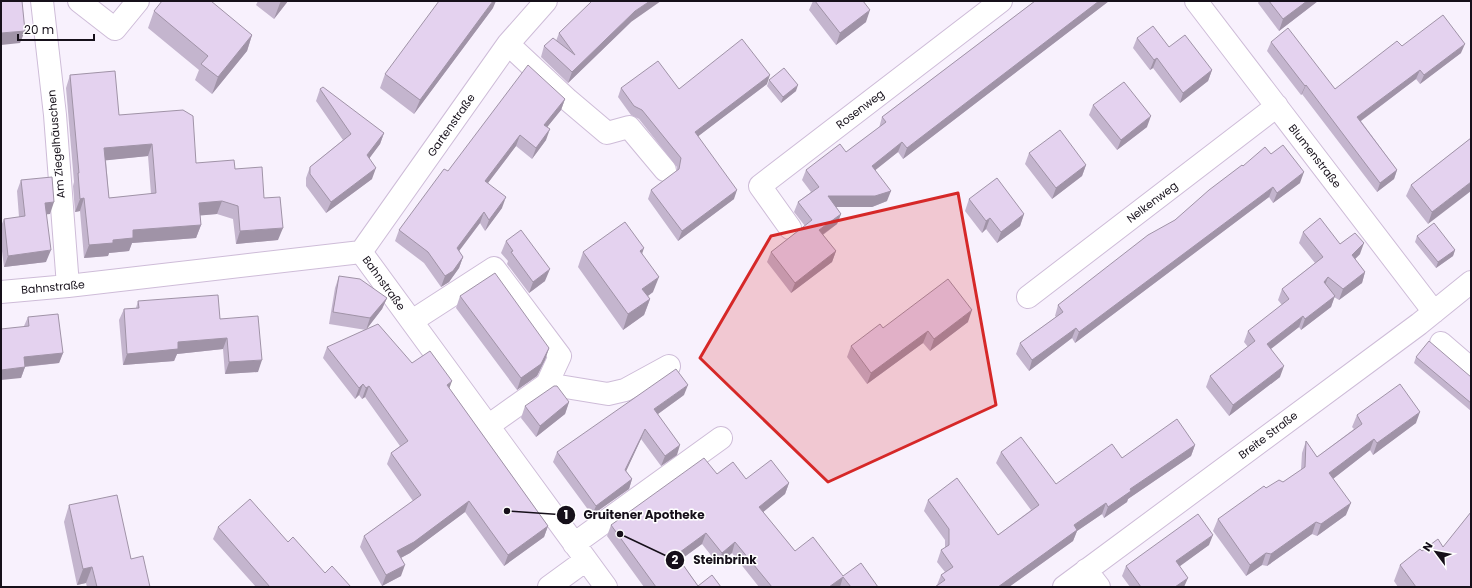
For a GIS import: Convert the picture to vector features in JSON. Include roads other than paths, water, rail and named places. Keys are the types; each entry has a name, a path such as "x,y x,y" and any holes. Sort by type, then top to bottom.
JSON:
{"street":[{"name":"Am Ziegelhäuschen","path":"42,1 55,115 68,286"},
{"path":"79,1 115,29 138,1"},
{"name":"Gartenstraße","path":"361,252 508,44 546,1"},
{"name":"Rosenweg","path":"790,228 760,186 1001,1"},
{"name":"Blumenstraße","path":"1196,1 1434,312"},
{"path":"508,44 568,100 607,133 629,127 665,170"},
{"name":"Nelkenweg","path":"1028,297 1277,106"},
{"name":"Bahnstraße","path":"1,292 68,286 361,252 606,587"},
{"path":"412,321 494,268 560,356 547,384 488,426"},
{"name":"Breite Straße","path":"1064,587 1093,578 1471,282"},
{"path":"1441,343 1471,369"},
{"path":"547,384 608,394 625,390 669,366"},
{"path":"549,587 580,552 721,438"}],"place":[{"name":"Gruitener Apotheke","path":"507,511"},
{"name":"Steinbrink","path":"620,534"}]}
